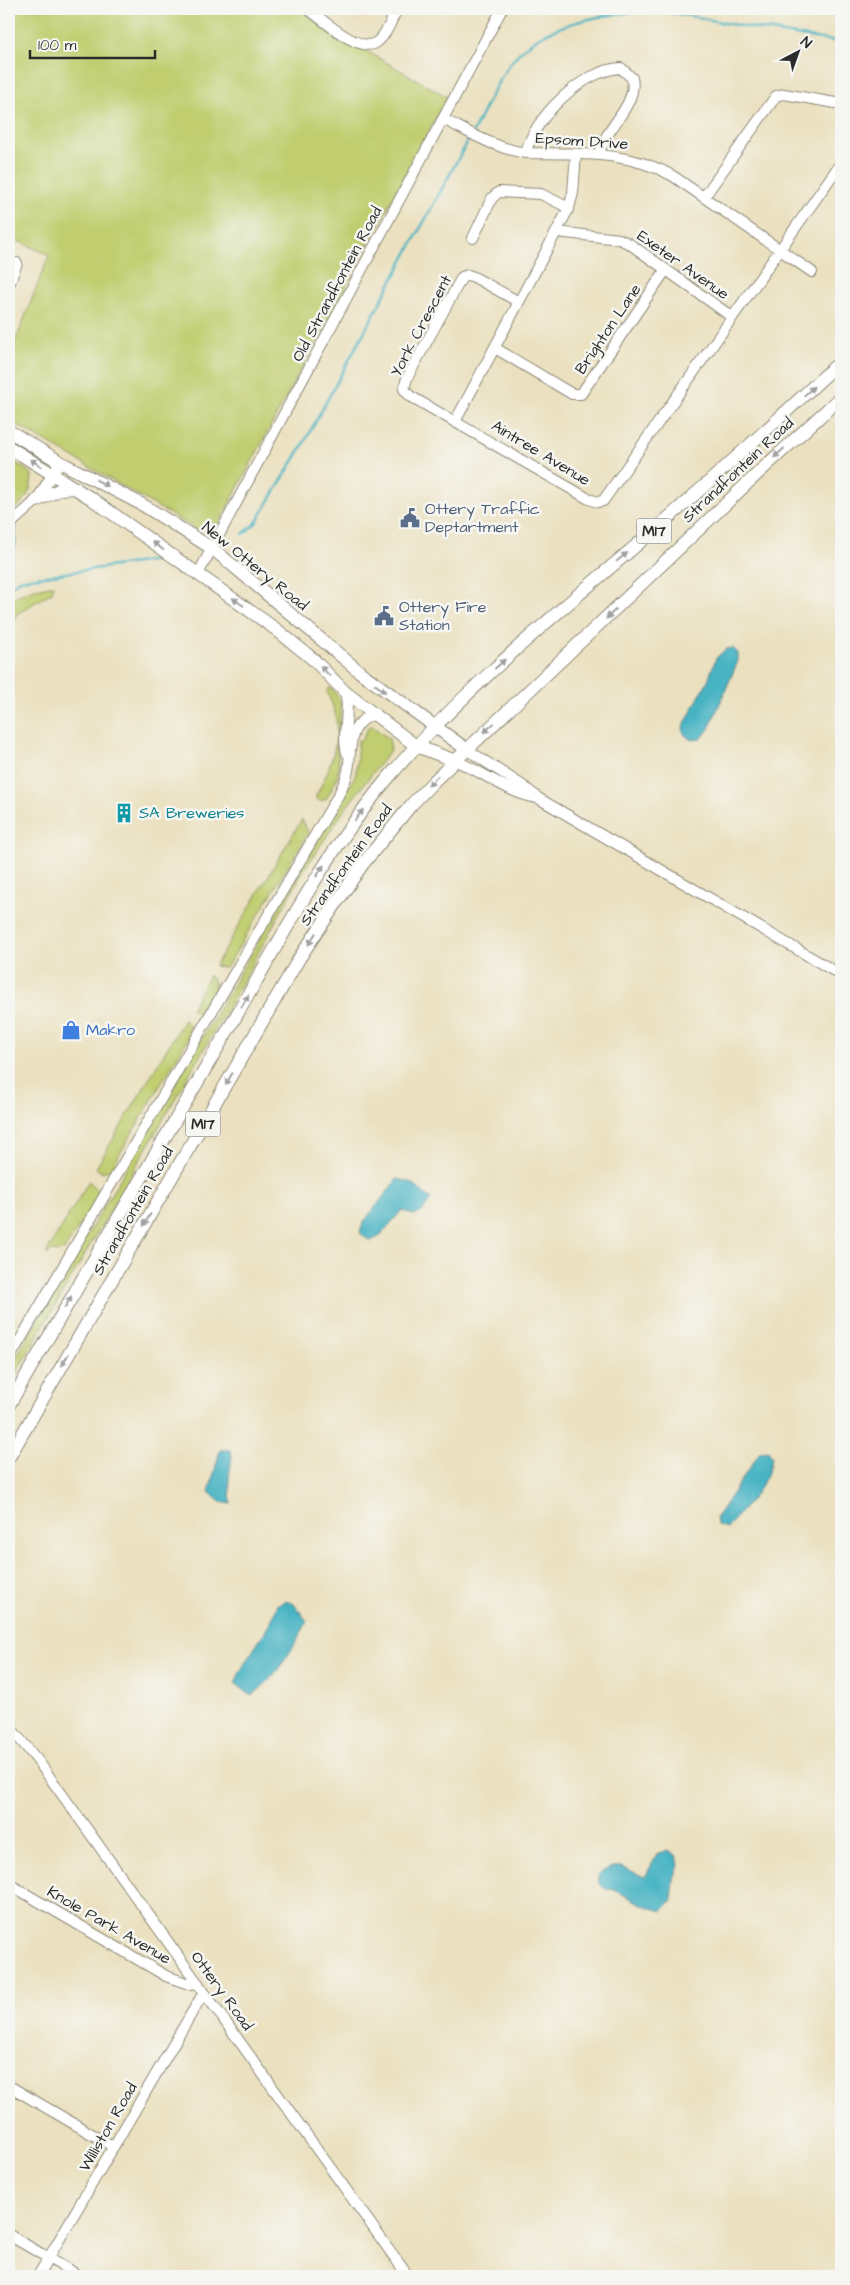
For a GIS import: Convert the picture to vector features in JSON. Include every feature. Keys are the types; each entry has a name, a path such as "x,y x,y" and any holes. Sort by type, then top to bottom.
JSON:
{"main road":[{"name":"Strandfontein Road","path":"9,1405 247,998 309,888 358,816 416,746 464,697 562,609 660,526 841,361"},
{"name":"Strandfontein Road","path":"9,1457 316,933 382,840 453,760 754,476 841,397"},
{"name":"New Ottery Road","path":"9,431 60,462 150,509 212,549 360,672 466,749"},
{"path":"9,447 76,488 298,646 345,692 416,746 453,760"},
{"path":"36,501 60,488 76,488"}],"street":[{"path":"308,9 354,41 366,46 375,44 381,38 397,9"},
{"name":"Old Strandfontein Road","path":"198,574 502,9"},
{"path":"526,153 528,141 536,128 568,90 609,70 621,68 632,78 632,90 624,108 603,141 599,155"},
{"path":"704,197 776,96 784,94 841,104"},
{"name":"Epsom Drive","path":"443,119 501,148 526,153 599,155 628,158 651,165 673,176 812,272"},
{"path":"456,420 569,208 573,193 576,154"},
{"name":"Aintree Avenue","path":"456,420 587,498 597,502 603,501 841,162"},
{"path":"473,238 492,198 499,192 541,194 569,208"},
{"name":"Exeter Avenue","path":"556,232 619,239 630,244 665,271 732,317"},
{"path":"9,285 17,263"},
{"name":"Brighton Lane","path":"495,348 572,394 581,394 665,271"},
{"name":"York Crescent","path":"456,420 406,392 404,384 411,370 462,277 474,277 519,302"},
{"path":"9,524 36,501 60,462"},
{"name":"Strandfontein Road","path":"345,692 347,702 344,744 349,759"},
{"name":"Strandfontein Road","path":"9,1359 335,801 347,775 356,727 366,717 374,714"},
{"path":"466,749 538,798 841,975"},
{"path":"453,760 525,796 538,798"},
{"name":"Ottery Road","path":"9,1726 38,1761 408,2276"},
{"name":"Knole Park Avenue","path":"9,1884 166,1976 201,1988"},
{"name":"Williston Road","path":"38,2276 114,2148 201,1988"},
{"path":"9,2086 114,2148"},
{"path":"9,2235 79,2276"}],"green space":[{"path":"9,9 305,9 370,53 447,97 219,523 197,530 9,420 9,358 49,255 9,237"},
{"path":"9,458 32,474 32,481 26,497 9,514"},
{"path":"54,585 52,592 17,614 9,628 9,599 31,590"},
{"path":"330,687 339,698 341,709 337,745 339,767 337,778 327,798 321,801 316,799 316,796 333,756 336,735 335,713 327,691"},
{"path":"372,726 389,739 391,749 345,809 302,873 229,1006 9,1385 9,1370 15,1359 356,774 358,740 362,740 368,727"},
{"path":"302,819 308,832 305,839 226,968 215,966"},
{"path":"209,975 215,985 214,997 207,1007 197,1013 191,1009"},
{"path":"184,1020 190,1026 188,1039 110,1170 101,1172 96,1168"},
{"path":"89,1181 97,1189 98,1196 65,1249 46,1253"}],"water":[{"path":"733,648 738,653 738,661 709,729 701,739 691,740 684,734 683,727 708,680 716,658 726,649"},
{"path":"397,1179 410,1182 431,1199 423,1211 413,1215 402,1210 380,1236 371,1241 360,1232 363,1223"},
{"path":"220,1450 231,1450 229,1478 231,1504 220,1502 209,1492"},
{"path":"768,1451 772,1457 770,1467 755,1495 727,1528 717,1525 716,1518 760,1452"},
{"path":"286,1601 294,1604 307,1621 284,1662 268,1682 251,1696 235,1683 269,1625 278,1604"},
{"path":"668,1851 676,1855 679,1864 674,1880 672,1900 662,1911 648,1907 612,1889 607,1890 599,1883 599,1874 612,1867 622,1867 645,1877 658,1853"}],"waterway":[{"path":"473,132 499,81 519,53 534,41 552,31 573,23 617,14 661,12 841,42"},
{"path":"243,534 256,523 304,443 470,137"},
{"path":"9,495 15,516"},
{"path":"9,570 15,545 15,524"},
{"path":"9,587 20,580 30,578 157,560"}],"place":[{"name":"Ottery Traffic Deptartment","path":"410,518"},
{"name":"Ottery Fire Station","path":"384,616"},
{"name":"SA Breweries","path":"124,813"},
{"name":"Makro","path":"71,1030"}]}
